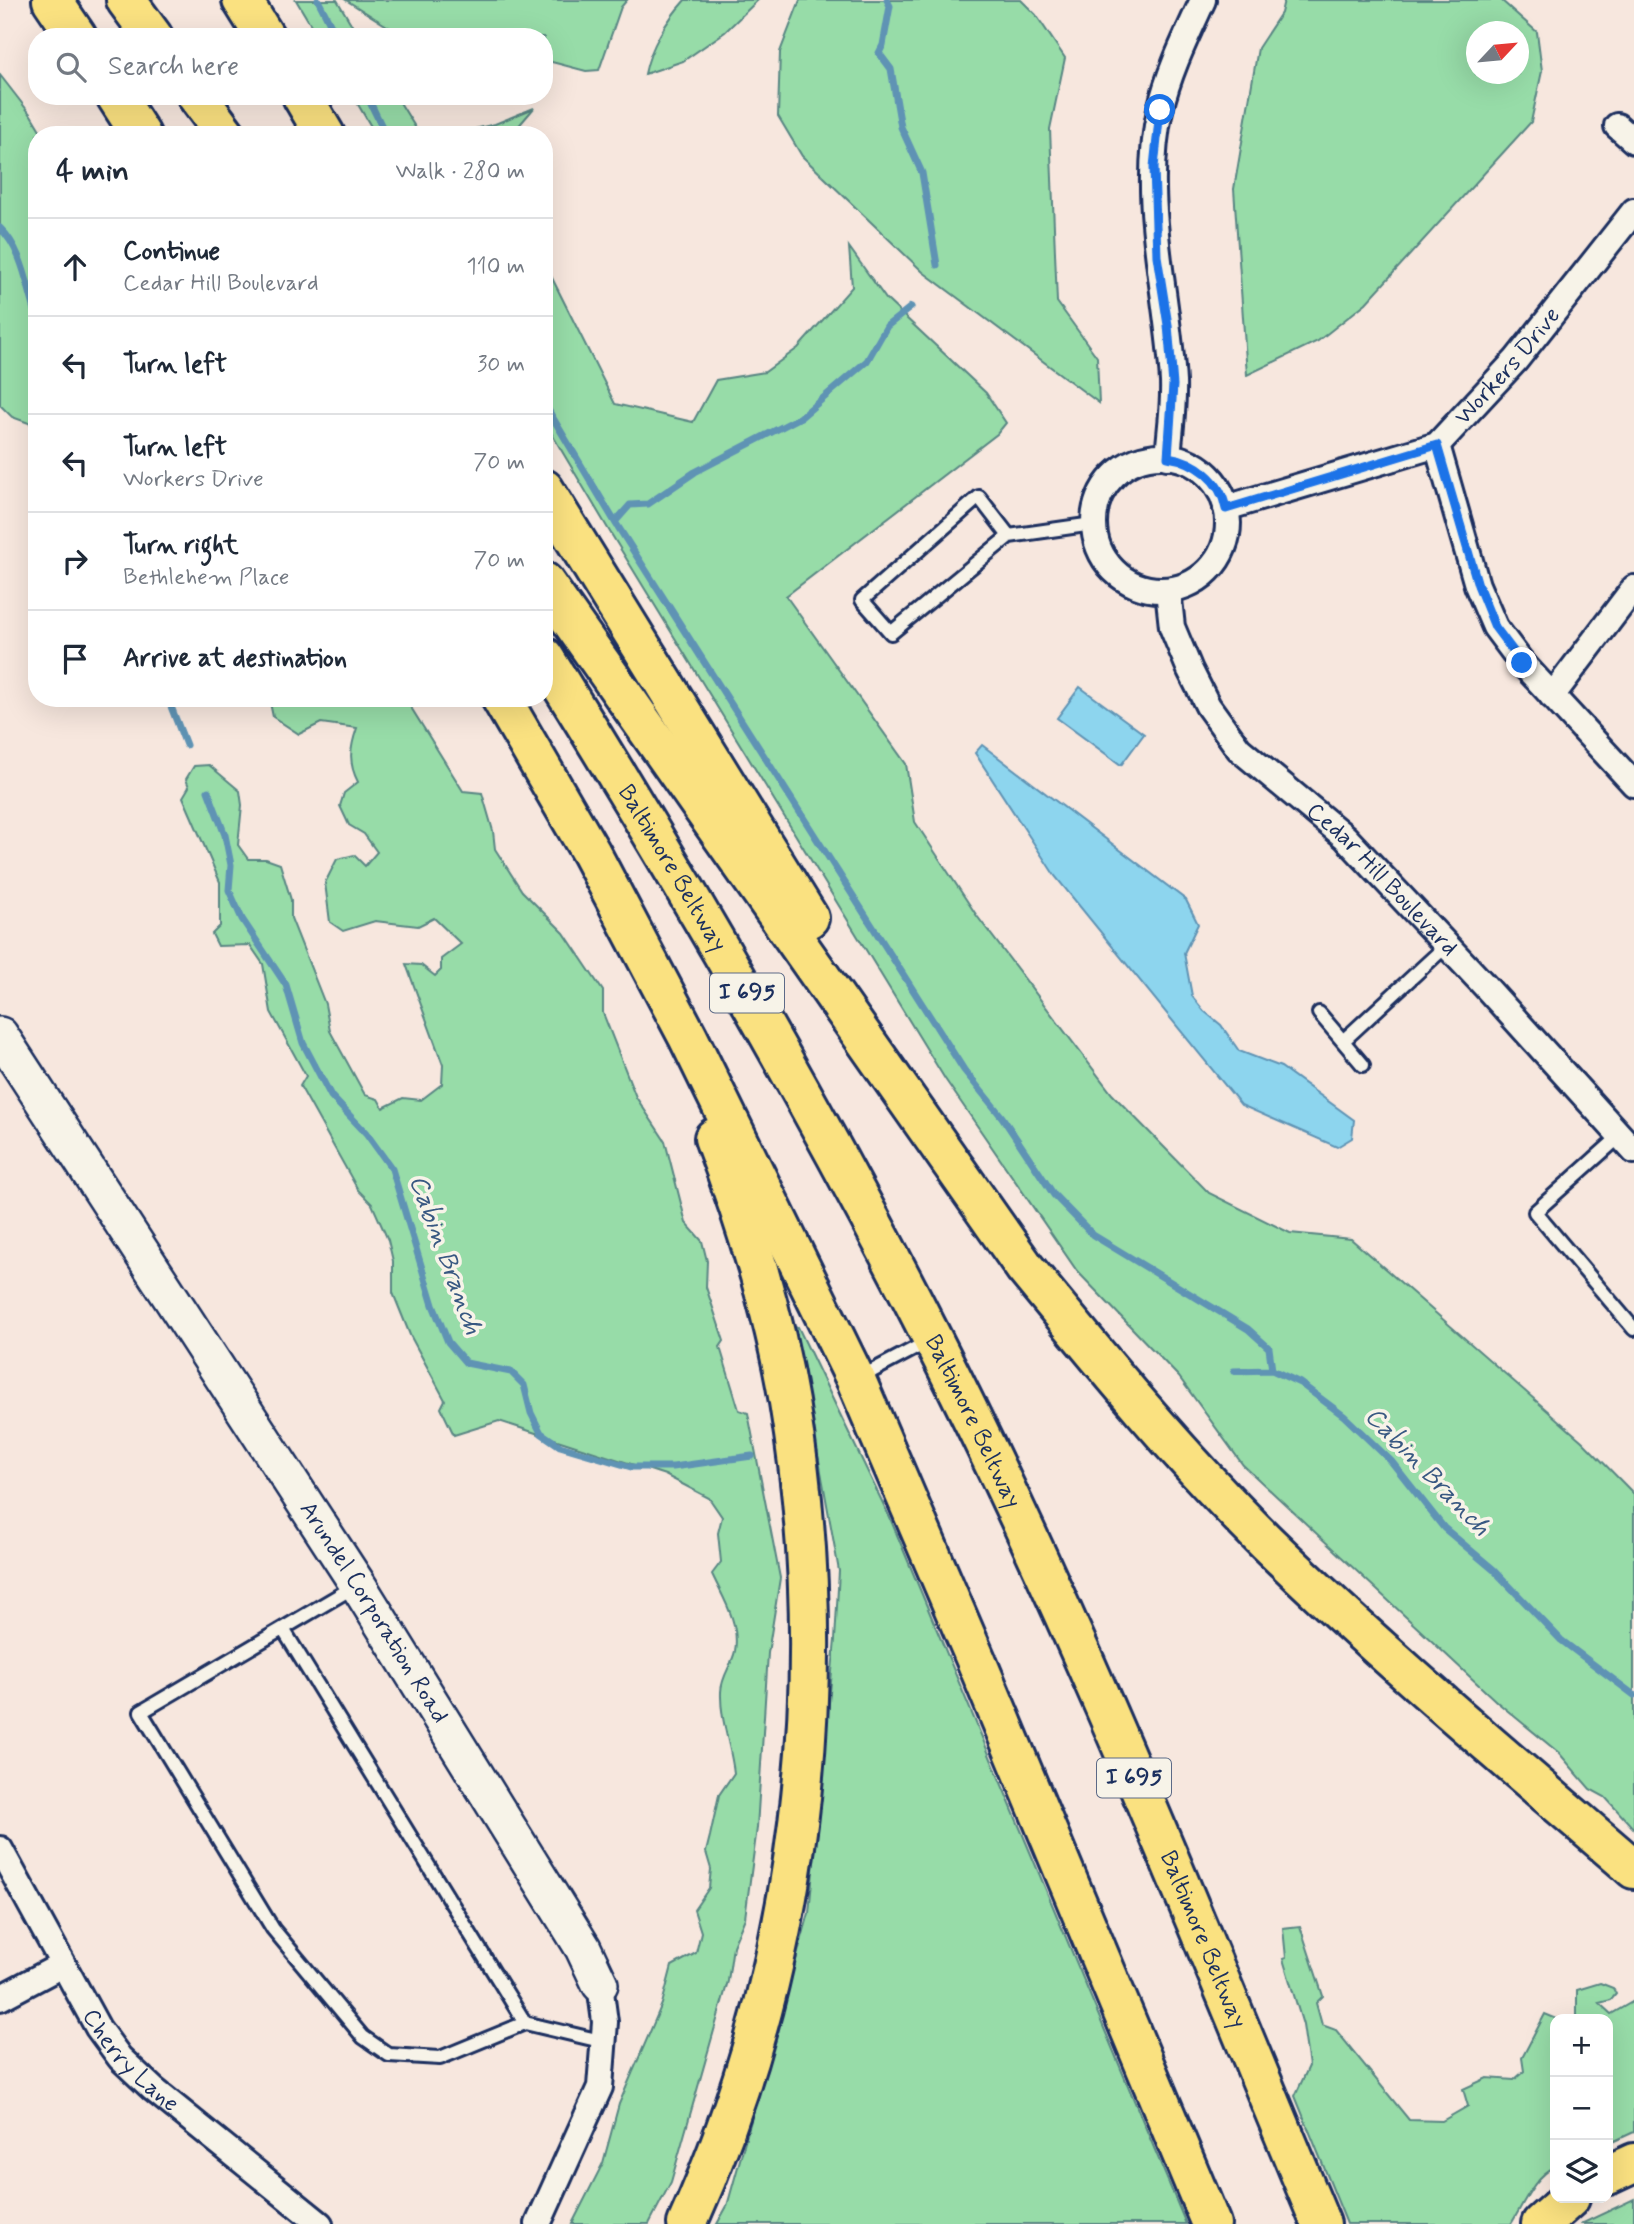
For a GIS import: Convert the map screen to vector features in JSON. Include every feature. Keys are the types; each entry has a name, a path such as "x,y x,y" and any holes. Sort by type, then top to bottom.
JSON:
{"highway":[{"path":"52,0 70,28"},
{"path":"118,0 136,28"},
{"path":"126,0 146,28"},
{"path":"242,0 259,28"},
{"path":"122,105 135,126"},
{"path":"186,105 199,126"},
{"path":"204,105 219,126"},
{"path":"307,105 320,126"},
{"path":"553,504 1025,1268"},
{"path":"553,595 1025,1268 1161,1431 1265,1541 1388,1656 1634,1869"},
{"name":"Baltimore Beltway","path":"553,672 753,1002 933,1340 1067,1622 1181,1885 1321,2224"},
{"name":"I 695","path":"506,707 590,853 688,1037 856,1380 1211,2224"},
{"path":"590,853 704,1113 751,1247 774,1330 789,1401 810,1602 809,1701 802,1800 786,1900 765,1998 734,2106 687,2224"},
{"path":"1613,2173 1634,2163"},
{"path":"1541,2224 1564,2203"}],"street":[{"path":"1168,457 1173,385 1168,325 1157,256 1154,167 1160,110 1177,57 1203,0"},
{"name":"Workers Drive","path":"1226,509 1437,445 1516,360 1634,211"},
{"path":"1437,445 1478,585 1495,627 1522,663 1634,784"},
{"path":"1159,456 1180,458 1199,468 1214,482 1226,509 1228,521 1225,542 1216,562 1201,577 1183,587 1168,590 1141,588 1122,578 1107,564 1097,545 1093,524 1096,503 1105,484 1120,469 1139,459 1159,456"},
{"path":"1552,696 1634,588"},
{"name":"Cedar Hill Boulevard","path":"1168,590 1172,627 1190,670 1208,706 1239,749 1345,837 1627,1143"},
{"name":"Arundel Corporation Road","path":"0,1035 358,1585 583,1948 600,1984 605,2042 600,2087 538,2224"},
{"name":"Cherry Lane","path":"0,1849 98,2028 120,2058 153,2089 320,2224"},
{"path":"0,1998 62,1965"}],"lane":[{"path":"1009,536 979,497 862,600 891,633 1009,536 1093,524"},
{"path":"1343,1041 1447,945"},
{"path":"1319,1013 1363,1065"},
{"path":"1627,1143 1535,1212 1634,1329"},
{"path":"856,1380 933,1340"},
{"path":"358,1585 141,1712 273,1929 363,2037 389,2055 440,2058 525,2023 605,2042"},
{"path":"283,1629 525,2023"}],"green space":[{"path":"296,0 337,0 354,28 313,28"},
{"path":"346,0 627,0 621,7 599,70 586,71 553,62 553,28 390,28"},
{"path":"685,0 758,0 725,32 683,61 645,74 660,34"},
{"path":"800,0 1021,0 1036,15 1065,58 1050,129 1057,302 1097,357 1099,403 923,272 802,156 778,116 780,52"},
{"path":"1284,0 1501,0 1525,21 1466,21 1466,84 1529,84 1529,25 1537,32 1542,71 1531,122 1366,303 1318,341 1247,375 1234,189 1258,48 1281,13"},
{"path":"0,75 38,126 28,126 28,423 12,417 0,405"},
{"path":"358,105 402,105 414,126 371,126"},
{"path":"534,108 519,126 487,126"},
{"path":"849,247 886,299 986,393 1006,423 997,434 786,596 906,764 915,822 977,916 1112,1094 1209,1193 1290,1233 1351,1239 1582,1441 1634,1494 1634,1829 1605,1797 1590,1789 1559,1753 1497,1702 1243,1465 1179,1377 1077,1271 945,1079 553,436 553,280 615,404 693,422 716,380 765,372 798,348 852,287"},
{"path":"271,707 411,707 463,791 482,793 493,831 495,849 522,891 564,933 603,991 603,1013 636,1097 665,1141 686,1223 702,1241 707,1261 706,1287 724,1341 720,1347 739,1410 748,1413 780,1578 768,1653 757,1828 745,1918 733,1946 728,1981 671,2182 649,2224 572,2224 603,2163 619,2104 662,2004 672,1966 696,1953 701,1932 694,1910 709,1888 711,1869 706,1852 719,1795 734,1773 722,1712 721,1692 735,1651 735,1631 730,1611 712,1574 721,1562 718,1533 722,1517 709,1498 665,1475 499,1421 454,1435 441,1408 445,1400 410,1335 393,1293 393,1261 388,1240 372,1204 358,1190 300,1086 306,1076 271,1012 263,964 250,945 218,946 212,934 220,926 220,882 183,797 189,787 186,779 194,766 209,765 240,791 242,805 238,845 248,859 266,859 280,864 291,900 291,918 325,1004 330,1031 365,1095 378,1099 383,1108 403,1098 421,1100 442,1084 443,1065 406,964 421,965 435,976 441,970 441,959 461,944 434,918 418,926 375,921 343,931 330,922 325,883 337,859 354,855 365,866 377,852 364,834 349,825 340,806 344,793 358,782 351,755 357,728 321,723 299,734 273,717"},
{"path":"798,1327 890,1518 1186,2224 717,2224 727,2206 809,1913 835,1640 839,1571 795,1328"},
{"path":"1300,1926 1323,1996 1316,2003 1322,2025 1336,2030 1409,2120 1442,2121 1468,2106 1463,2089 1487,2078 1514,2080 1524,2071 1522,2058 1545,2014 1550,2016 1550,2170 1535,2184 1511,2224 1347,2224 1295,2096 1309,2066 1303,2025 1283,1959 1286,1958 1283,1928"},
{"path":"1600,1983 1613,1988 1616,1994 1611,2000 1599,2003 1611,2014 1577,2014 1577,1990"},
{"path":"1634,2001 1634,2132 1613,2142 1611,2014"},
{"path":"1634,2199 1634,2224 1582,2224 1583,2223"}],"water":[{"path":"1080,687 1144,734 1121,765 1057,718"},
{"path":"982,745 1186,900 1198,924 1184,953 1192,996 1204,1011 1221,1025 1239,1051 1281,1067 1354,1120 1352,1138 1337,1147 1241,1105 1055,876 975,753"}],"waterway":[{"path":"318,0 332,28"},
{"path":"887,0 890,6 879,53 891,69 901,127 922,173 937,265"},
{"path":"371,105 382,126"},
{"name":"Cabin Branch","path":"0,228 14,247 28,286"},
{"path":"615,522 630,505 648,504 695,472 801,417 867,361 887,326 911,307"},
{"path":"553,418 615,522 964,1070 1002,1117 1054,1195 1093,1235 1248,1329 1269,1348 1272,1370"},
{"name":"Cabin Branch","path":"171,707 186,745"},
{"name":"Cabin Branch","path":"208,791 225,835 231,865 229,890 242,919 286,985 303,1043 331,1096 366,1133 392,1169 433,1305 448,1342 466,1363 511,1372 524,1385 531,1413 541,1433 560,1446 631,1467 673,1467 752,1456"},
{"name":"Cabin Branch","path":"1234,1371 1272,1370 1300,1383 1344,1416 1391,1461 1444,1528 1494,1570 1561,1640 1634,1695"}],"route":[{"path":"1160,110 1154,167 1157,256 1168,325 1173,385 1168,457 1180,458 1199,468 1214,482 1226,509 1437,445 1478,585 1495,627 1522,663"}]}
